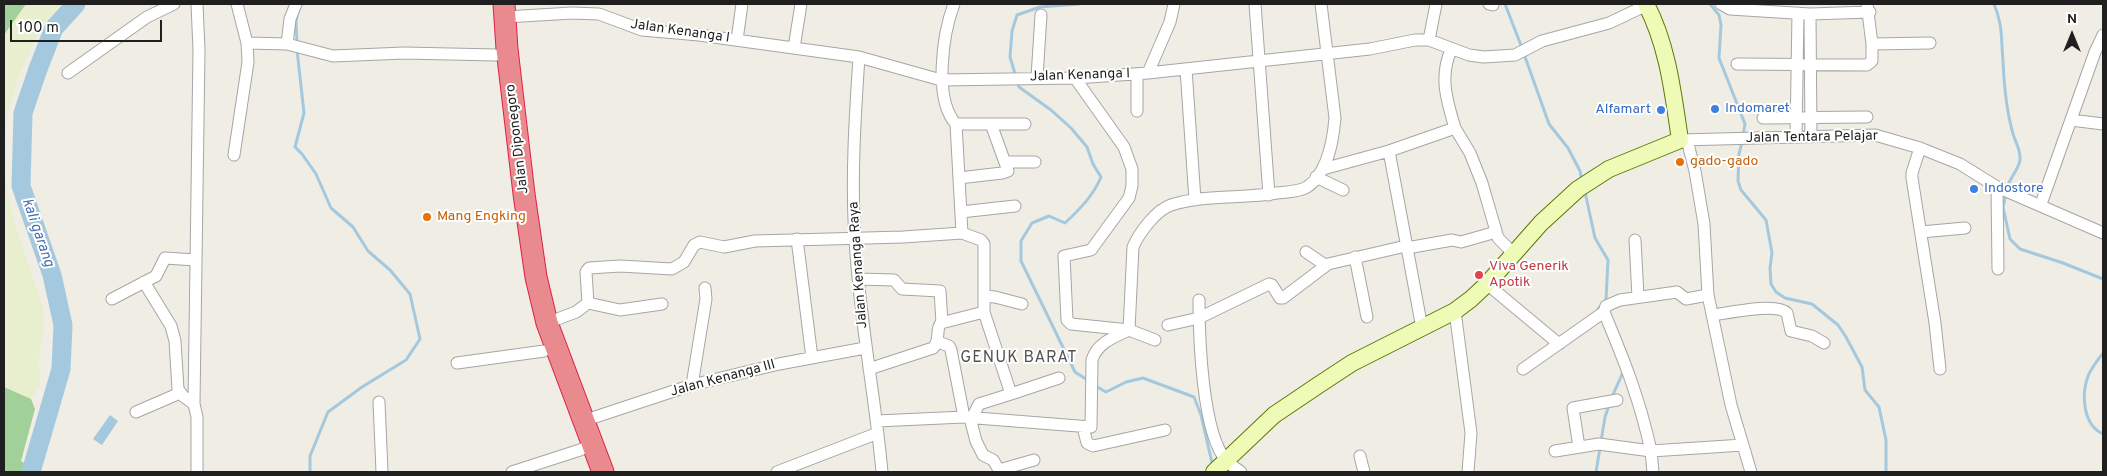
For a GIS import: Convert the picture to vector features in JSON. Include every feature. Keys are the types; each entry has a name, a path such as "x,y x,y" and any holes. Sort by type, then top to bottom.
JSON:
{"highway":[{"name":"Jalan Diponegoro","path":"490,4 496,55 506,85 535,268 547,323 583,421 589,472"},
{"name":"Jalan Diponegoro","path":"505,11 506,85 520,255 544,351 586,447 602,472"}],"street":[{"path":"68,74 147,17 174,4"},
{"path":"197,4 199,50 194,404 197,472"},
{"path":"234,155 248,62 247,43 237,4"},
{"path":"291,45 290,19 296,4"},
{"path":"737,40 742,4"},
{"path":"794,48 801,4"},
{"path":"954,4 946,32 942,80 947,109 956,124 962,233"},
{"path":"1136,111 1143,74 1170,22 1174,4"},
{"path":"1255,4 1269,195"},
{"path":"1129,330 1133,246 1137,237 1152,219 1167,207 1195,200 1269,195 1305,188 1320,173 1333,136 1335,118 1321,4"},
{"path":"1429,40 1436,4"},
{"path":"1647,4 1661,38 1668,62 1684,140 1695,171 1704,224 1708,295 1732,404 1751,472"},
{"name":"Jalan Kenanga I","path":"505,11 591,13 608,16 625,25 642,30 674,32 859,57 942,80 1032,77 1074,78 1143,74 1370,49 1416,40 1429,40 1469,56 1515,55 1542,41 1609,23 1647,4"},
{"path":"1721,4 1730,9 1810,14 1868,8 1872,44 1872,61 1870,64 1737,64"},
{"path":"1796,136 1798,13"},
{"path":"1810,14 1811,136"},
{"path":"1032,77 1041,15"},
{"path":"2041,204 2095,52 2103,35"},
{"path":"247,43 291,45 333,56 404,53 496,55"},
{"path":"1872,44 1930,43"},
{"path":"1451,50 1446,60 1444,81 1445,95 1455,128 1463,139 1473,160 1499,240 1513,253"},
{"name":"Jalan Kenanga Raya","path":"859,57 854,173 855,238 858,279 882,472"},
{"path":"1186,69 1195,200"},
{"path":"1074,78 1124,147 1131,162 1132,177 1129,198 1091,250 1064,256 1067,320 1071,324 1129,330 1155,340"},
{"path":"1763,118 1867,117"},
{"path":"2071,120 2103,124"},
{"path":"956,124 1025,124"},
{"path":"959,178 1007,172 1009,169 991,124"},
{"path":"1320,173 1455,128"},
{"name":"Jalan Tentara Pelajar","path":"1684,140 1875,135 1920,148 1960,164 2004,189 2103,233"},
{"path":"1221,466 1274,415 1320,384 1352,363 1455,311 1486,284 1542,223 1584,184 1609,169 1684,140"},
{"path":"1920,148 1912,173 1935,323 1940,369"},
{"path":"1389,151 1395,173 1422,328"},
{"path":"1006,162 1035,162"},
{"path":"1320,173 1342,190"},
{"path":"1998,269 2004,189"},
{"path":"961,212 1015,206"},
{"path":"1921,232 1965,228"},
{"path":"1168,325 1199,318 1269,284 1272,285 1282,299 1325,265 1407,247 1452,240 1461,242 1496,232"},
{"path":"588,303 586,272 591,267 672,269 684,262 694,245 700,242 724,247 755,241 962,233 983,242 984,312 1011,394"},
{"path":"797,239 812,358"},
{"path":"1635,240 1638,297"},
{"path":"1306,252 1325,265"},
{"path":"1355,257 1367,317"},
{"path":"112,299 156,276 165,258 196,260"},
{"path":"858,279 894,280 902,289 940,290 942,323 939,326 938,342 933,348 869,369"},
{"path":"144,282 172,326 178,389 180,393 194,404"},
{"path":"1486,284 1559,344"},
{"path":"692,385 706,299 705,288"},
{"path":"1523,369 1601,314 1606,306 1620,300 1677,292 1686,299 1708,295"},
{"path":"984,296 1022,304"},
{"path":"1199,300 1199,346 1209,415 1221,466"},
{"path":"547,323 576,312 588,303 620,310 662,304"},
{"path":"1713,315 1748,310 1779,309 1787,313 1791,331 1812,336 1824,343"},
{"path":"1455,311 1471,433 1468,472"},
{"path":"942,323 984,312"},
{"path":"1601,314 1629,370 1646,426 1653,472"},
{"path":"877,421 969,418 1083,427 1091,426 1092,360 1096,351 1109,340 1129,330"},
{"path":"938,342 948,346 951,350 976,441 983,455 993,460 999,470 1034,460"},
{"name":"Jalan Kenanga III","path":"583,421 692,385 866,348"},
{"path":"457,363 544,351"},
{"path":"969,418 979,404 1059,378"},
{"path":"136,412 180,393"},
{"path":"1579,446 1573,408 1613,401"},
{"path":"379,402 382,472"},
{"path":"1083,427 1088,444 1092,446 1165,430"},
{"path":"777,472 878,433"},
{"path":"1555,451 1602,444 1651,451 1743,445"},
{"path":"512,472 586,447"},
{"path":"1360,456 1364,472"},
{"path":"1221,466 1241,472"}],"green space":[{"path":"4,4 26,4 4,35"},
{"path":"26,4 62,4 39,31 17,80 6,120 4,160 4,35"},
{"path":"4,177 15,224 44,311 44,329 39,357 40,385 31,399 4,387"},
{"path":"4,387 31,399 35,409 21,461 39,472 4,472"}],"water":[{"path":"110,415 118,421 102,445 93,439"}],"waterway":[{"name":"kali garang","path":"31,472 61,369 63,325 52,275 21,186 23,113 54,28 76,4"},
{"path":"1079,4 1040,7 1017,15 1012,31 1010,57 1019,87 1051,110 1071,128 1087,147 1093,164 1101,177 1086,202 1065,223 1049,216 1032,223 1021,241 1021,261 1075,372 1089,381"},
{"path":"1505,4 1522,48"},
{"path":"1710,4 1719,15 1721,25 1719,58 1745,124 1743,135"},
{"path":"1994,4 2002,39 2008,113 2020,156 2019,164 2007,188"},
{"path":"297,16 297,44"},
{"path":"297,50 304,113 295,147 316,174 331,208 353,227 368,251 390,270 410,294 420,339 406,360 362,387 328,412 310,456 310,472"},
{"path":"1524,54 1549,124 1568,148 1580,171 1582,181"},
{"path":"1742,142 1739,154 1738,181 1741,190 1766,220 1772,253 1770,268 1771,284 1776,292 1785,298 1812,304 1838,325 1846,337 1862,367 1865,390 1879,407 1886,440 1886,472"},
{"path":"1585,192 1595,238 1608,260 1606,300 1598,309 1599,312"},
{"path":"2006,194 2003,207 2010,239 2020,249 2103,279"},
{"path":"2103,353 2088,376 2084,400 2085,409 2091,424 2103,434"},
{"path":"1611,399 1624,370"},
{"path":"1094,385 1106,392 1126,382 1143,378 1194,397 1201,415 1213,467"},
{"path":"1596,472 1605,417 1609,405"}],"place":[{"name":"Indomaret","path":"1715,109"},
{"name":"Alfamart","path":"1661,110"},
{"name":"gado-gado","path":"1680,162"},
{"name":"Indostore","path":"1974,189"},
{"name":"Mang Engking","path":"427,217"},
{"name":"Viva Generik Apotik","path":"1479,275"}],"district":[{"name":"GENUK BARAT","path":"1019,359"}]}
